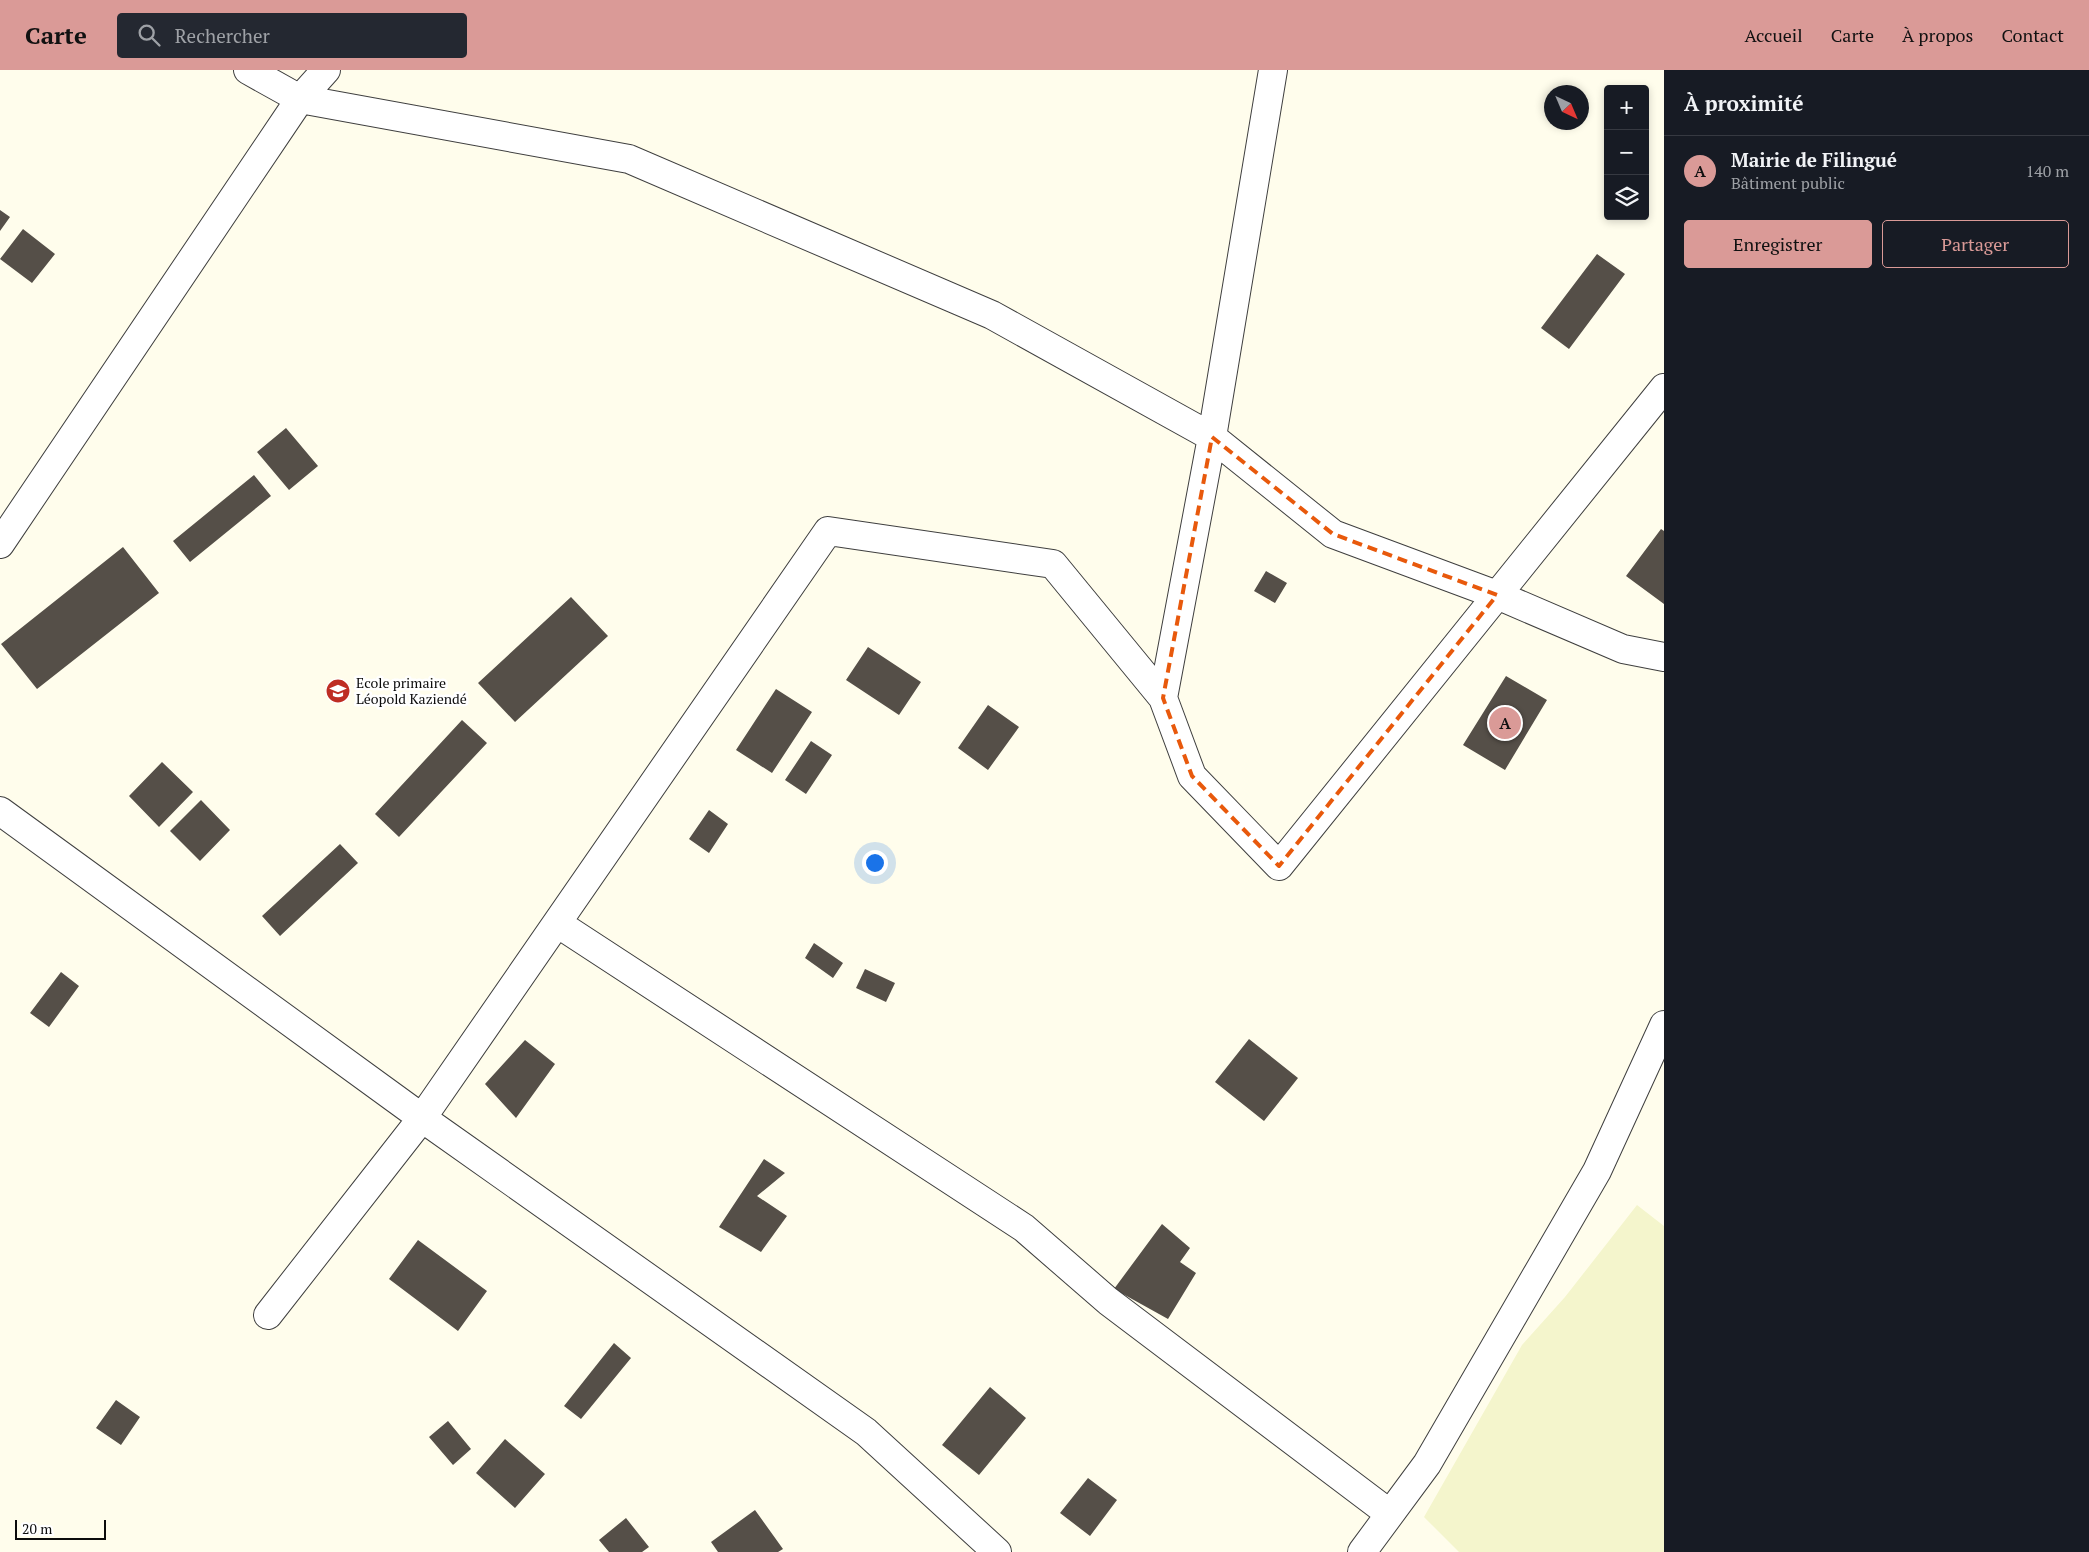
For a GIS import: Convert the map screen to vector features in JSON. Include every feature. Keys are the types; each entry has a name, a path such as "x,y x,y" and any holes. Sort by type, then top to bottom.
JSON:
{"street":[{"path":"248,70 300,99 630,159 992,315 1212,437 1333,534 1497,595 1623,649 1664,657"},
{"path":"0,544 300,99 326,70"},
{"path":"1163,698 1212,437 1274,70"},
{"path":"268,1315 422,1118 828,531 1053,564 1163,698 1192,776 1279,866 1664,388"},
{"path":"0,811 422,1118 866,1432 998,1552"},
{"path":"557,922 1024,1228 1108,1302 1390,1514"},
{"path":"1362,1552 1426,1464 1596,1171 1664,1026"}],"highlighted area":[{"path":"1212,437 1333,534 1497,595 1279,866 1192,776 1163,698"}],"green space":[{"path":"1637,1205 1664,1226 1664,1552 1459,1552 1424,1517 1522,1345 1565,1297"}],"building":[{"path":"0,210 10,217 0,231"},
{"path":"23,229 55,254 32,283 0,259"},
{"path":"1597,254 1625,274 1569,349 1541,328"},
{"path":"286,428 318,466 289,490 257,452"},
{"path":"254,475 271,496 190,562 173,541"},
{"path":"1661,529 1664,531 1664,604 1626,576"},
{"path":"123,547 159,593 37,689 1,644"},
{"path":"1266,571 1287,583 1275,603 1254,591"},
{"path":"571,597 608,636 515,722 478,683"},
{"path":"868,647 921,682 899,715 846,680"},
{"path":"1506,676 1547,700 1505,770 1463,745"},
{"path":"776,689 812,712 772,773 736,750"},
{"path":"988,705 1019,727 988,770 958,748"},
{"path":"462,720 487,743 399,837 375,814"},
{"path":"811,741 832,755 806,794 785,780"},
{"path":"162,762 193,792 159,827 129,796"},
{"path":"201,800 230,830 200,861 170,831"},
{"path":"709,810 728,824 709,853 689,839"},
{"path":"340,844 358,863 280,936 262,916"},
{"path":"814,943 843,963 833,978 805,958"},
{"path":"865,969 895,983 886,1002 856,988"},
{"path":"61,972 79,986 49,1027 30,1013"},
{"path":"1249,1039 1298,1078 1264,1121 1215,1082"},
{"path":"525,1040 555,1064 516,1118 485,1084"},
{"path":"764,1159 785,1173 757,1196 787,1216 761,1252 719,1227"},
{"path":"1162,1224 1190,1248 1180,1262 1196,1273 1168,1319 1114,1289"},
{"path":"418,1240 487,1291 458,1331 389,1279"},
{"path":"614,1343 631,1358 581,1419 564,1406"},
{"path":"990,1387 1026,1418 979,1475 942,1445"},
{"path":"116,1400 140,1417 121,1445 96,1428"},
{"path":"448,1421 471,1449 453,1465 429,1437"},
{"path":"505,1439 545,1474 515,1508 476,1473"},
{"path":"1088,1478 1117,1500 1090,1536 1060,1513"},
{"path":"755,1510 783,1549 778,1552 718,1552 711,1542"},
{"path":"626,1518 649,1547 642,1552 609,1552 599,1540"}],"place":[{"name":"Ecole primaire Léopold Kaziendé","path":"338,691"},
{"name":"Mairie de Filingué","path":"1505,723"}]}
